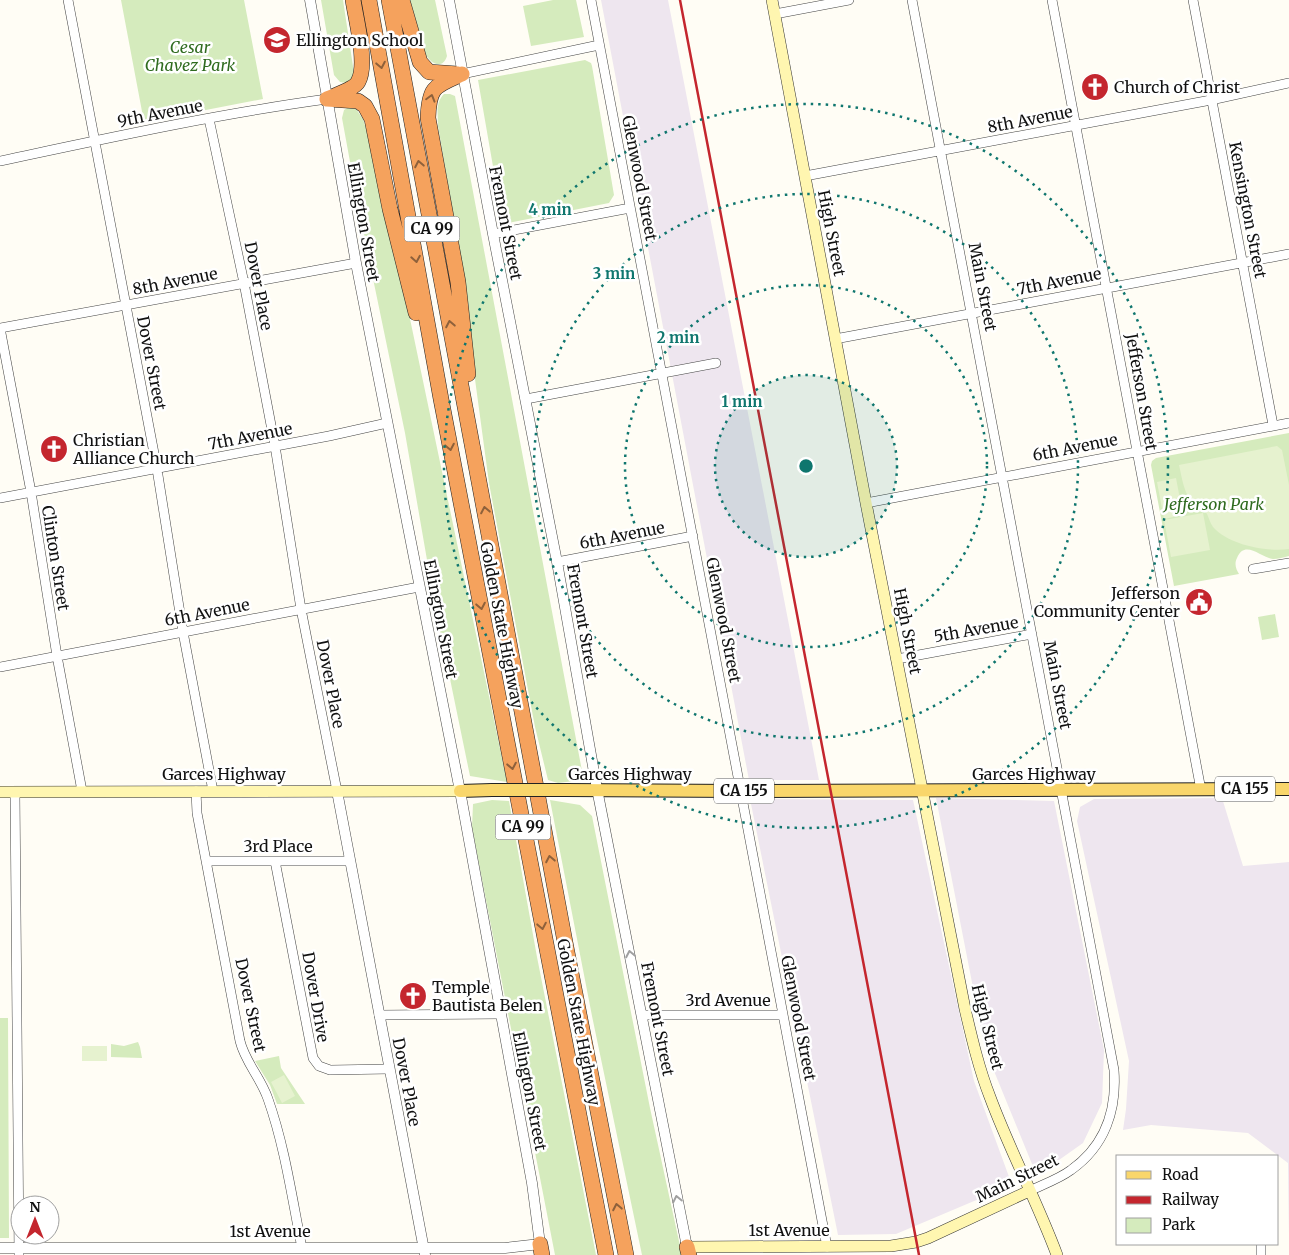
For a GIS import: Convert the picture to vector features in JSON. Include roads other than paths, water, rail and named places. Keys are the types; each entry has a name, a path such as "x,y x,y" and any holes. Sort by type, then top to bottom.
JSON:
{"highway":[{"path":"327,100 350,89 358,83 360,76 363,59 353,0"},
{"name":"Golden State Highway","path":"369,0 440,399 606,1255"},
{"name":"Golden State Highway","path":"389,0 626,1255"},
{"path":"402,0 420,62 424,68 429,72 462,74"},
{"path":"462,74 434,88 430,98 428,118 458,282 475,458"},
{"path":"327,100 358,102 365,106 372,119 407,280 440,399"}],"main road":[{"name":"High Street","path":"772,0 866,503 965,1009 975,1053 989,1096 1057,1255"},
{"name":"Garces Highway","path":"0,792 597,789 741,791 1289,789"},
{"name":"Main Street","path":"891,1251 928,1238 1030,1191"},
{"name":"1st Avenue","path":"688,1251 828,1246 891,1251"}],"street":[{"name":"Dover Street","path":"68,0 157,469 183,632 212,791"},
{"name":"Ellington Street","path":"310,0 356,263 460,791 532,1183 541,1250"},
{"name":"Fremont Street","path":"449,0 492,234 557,562 597,789 688,1251"},
{"name":"Glenwood Street","path":"591,0 828,1246"},
{"path":"775,14 849,0"},
{"name":"Main Street","path":"912,0 1115,1077 1114,1098 1104,1132 1085,1158 1063,1175 1030,1191"},
{"name":"Jefferson Street","path":"1052,0 1201,790"},
{"name":"Kensington Street","path":"1193,0 1273,425"},
{"path":"462,74 599,45"},
{"name":"8th Avenue","path":"805,176 1211,100 1289,83"},
{"name":"9th Avenue","path":"0,161 266,108 327,100"},
{"name":"Dover Place","path":"209,119 244,283 275,446 301,609 424,1251"},
{"path":"492,234 630,208"},
{"name":"7th Avenue","path":"836,339 1289,254"},
{"name":"8th Avenue","path":"0,328 356,263"},
{"name":"Clinton Street","path":"0,328 31,492 57,656 82,791"},
{"path":"526,399 716,363"},
{"name":"7th Avenue","path":"0,498 387,423"},
{"name":"6th Avenue","path":"866,503 1289,423"},
{"name":"6th Avenue","path":"557,562 693,536"},
{"path":"1253,569 1289,563"},
{"name":"6th Avenue","path":"0,667 419,587"},
{"name":"5th Avenue","path":"897,659 1032,634"},
{"name":"Dover Street","path":"196,791 197,813 240,1041 246,1059 266,1092 281,1138 302,1248"},
{"path":"15,792 19,1251"},
{"name":"3rd Place","path":"207,861 350,861"},
{"name":"Dover Drive","path":"276,861 313,1058 319,1066 330,1070 389,1069"},
{"path":"379,1015 500,1014"},
{"name":"3rd Avenue","path":"642,1015 784,1015"},
{"name":"1st Avenue","path":"0,1248 19,1251 235,1251 302,1248 424,1251 505,1248 541,1250"}],"railway":[{"path":"680,0 919,1255"}],"place":[{"name":"Ellington School","path":"277,40"},
{"name":"Church of Christ","path":"1095,87"},
{"name":"Christian Alliance Church","path":"54,449"},
{"name":"Jefferson Community Center","path":"1199,602"},
{"name":"Temple Bautista Belen","path":"413,996"}],"park label":[{"name":"Cesar Chavez Park","path":"190,56"},
{"name":"Jefferson Park","path":"1214,504"}]}
